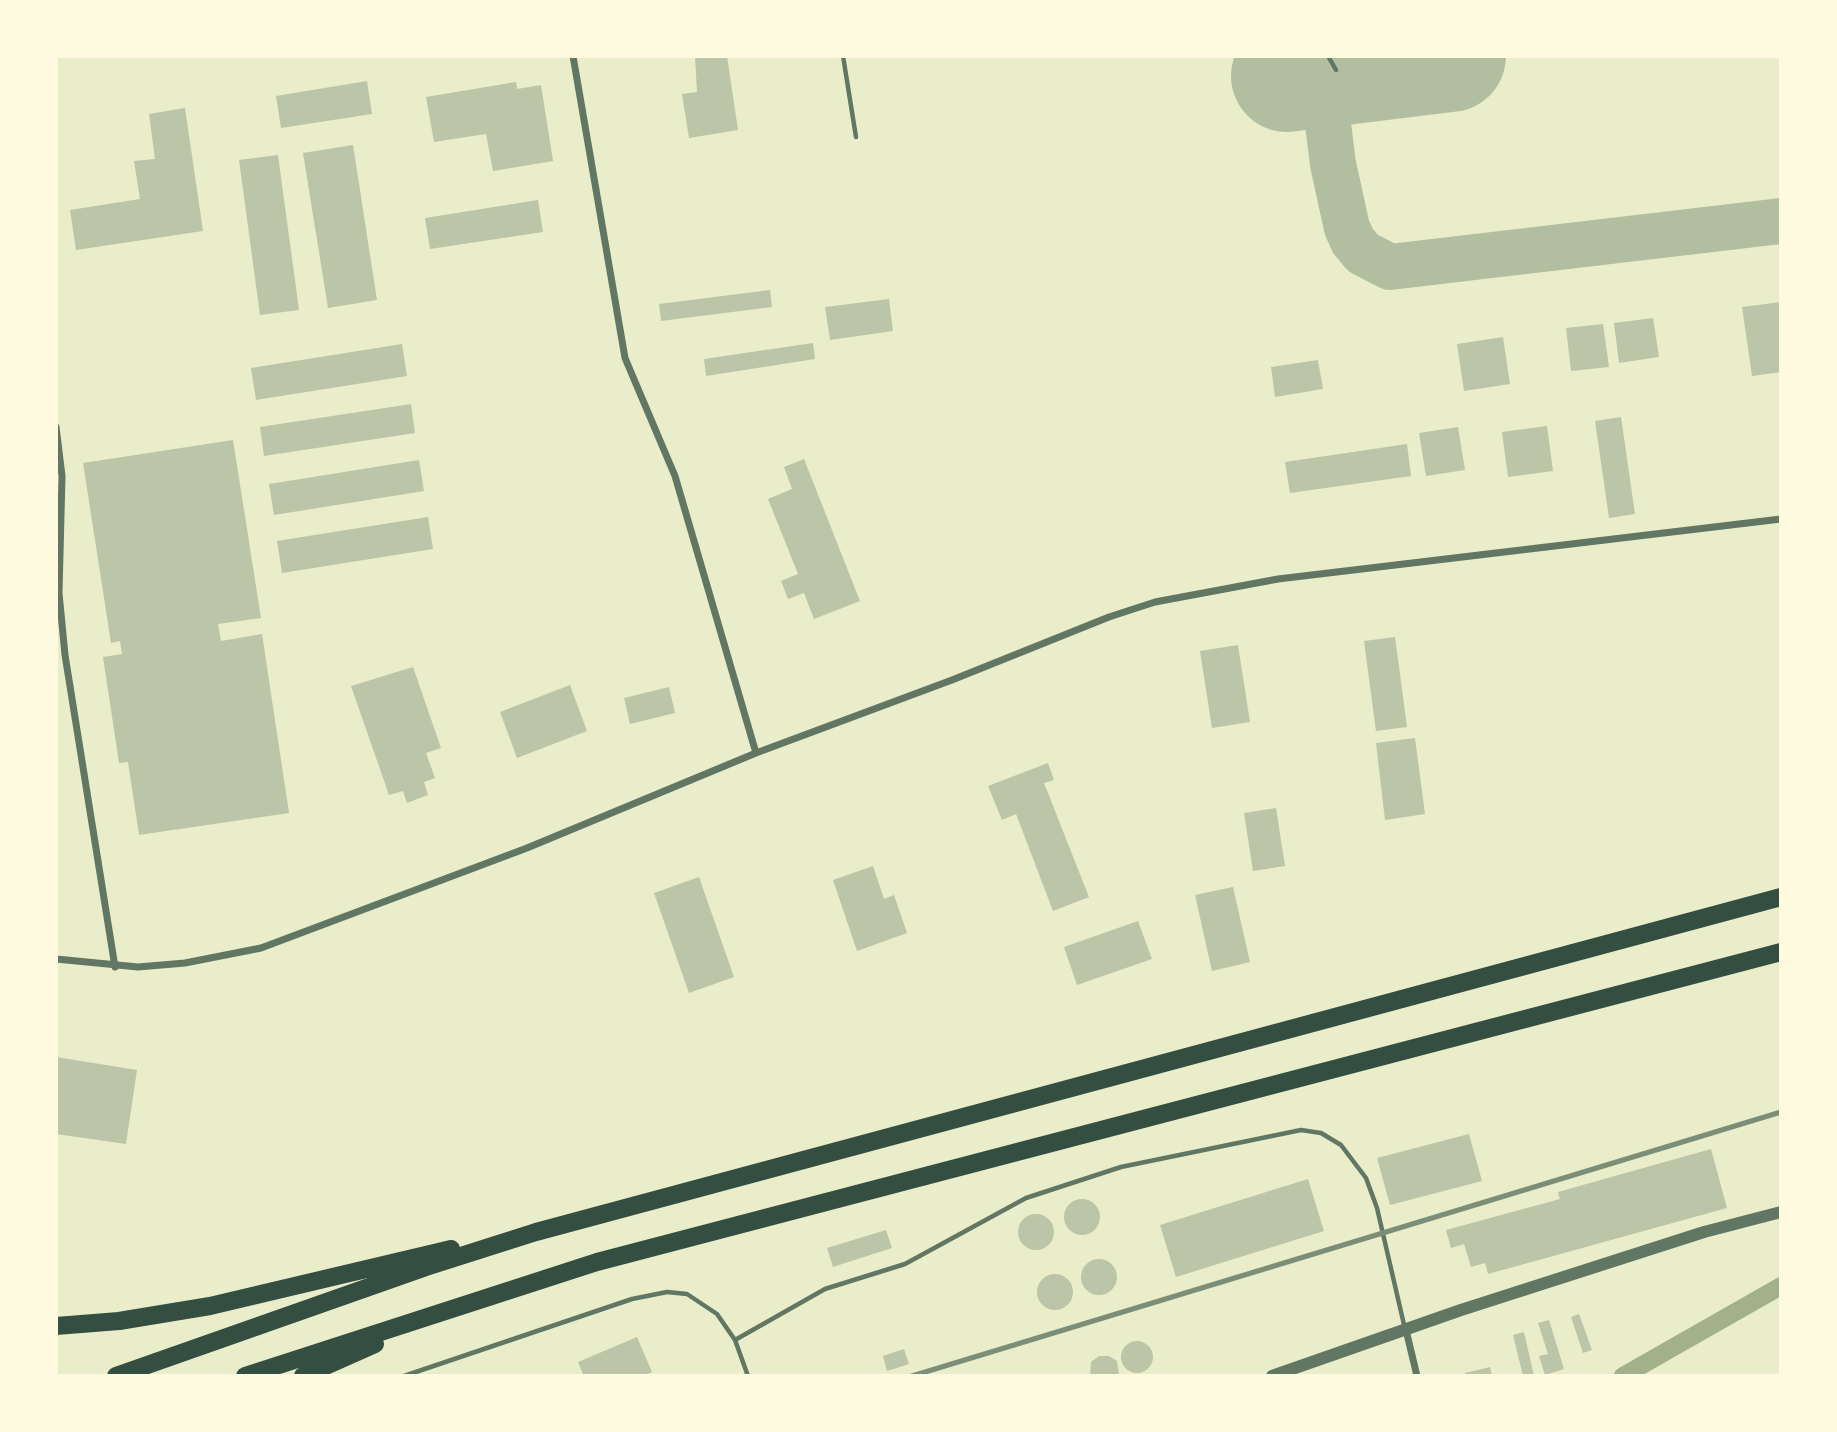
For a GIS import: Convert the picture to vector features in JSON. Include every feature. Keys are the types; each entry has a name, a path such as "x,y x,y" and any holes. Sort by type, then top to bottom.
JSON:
{"highway":[{"path":"117,1376 414,1271 537,1233 1781,897"},
{"path":"245,1376 597,1262 1781,952"},
{"path":"56,1326 119,1321 209,1306 424,1254 537,1233"},
{"path":"303,1376 454,1308"}],"street":[{"path":"573,56 625,358 675,476 756,753"},
{"path":"56,427 62,476 59,593 65,655 115,967"},
{"path":"56,959 115,967 186,963 261,948 527,848 756,753 952,680 1109,617 1155,602 1278,579 1781,519"},
{"path":"1272,1376 1704,1233 1781,1212"},
{"path":"1406,1330 1417,1376"}],"lane":[{"path":"843,56 856,137"},
{"path":"1328,56 1336,70"},
{"path":"735,1340 825,1289 905,1264 1026,1198 1121,1167 1301,1130 1321,1133 1341,1145 1366,1178 1377,1208 1406,1330"},
{"path":"404,1376 632,1299 667,1292 687,1294 717,1314 735,1340 748,1376"}],"building":[{"path":"695,56 727,56 738,130 689,138 682,94 697,92"},
{"path":"367,81 372,114 281,128 276,96"},
{"path":"516,82 517,89 541,85 553,161 493,171 486,134 434,142 426,97"},
{"path":"185,108 203,231 76,250 70,210 140,199 134,161 155,159 149,114"},
{"path":"353,145 377,300 328,308 303,153"},
{"path":"278,155 299,310 260,315 239,160"},
{"path":"538,200 543,232 430,249 425,218"},
{"path":"770,290 772,307 661,321 659,304"},
{"path":"889,299 893,331 830,340 825,307"},
{"path":"1781,302 1781,372 1752,376 1742,307"},
{"path":"1653,318 1659,357 1619,363 1614,323"},
{"path":"1603,324 1609,367 1571,371 1566,328"},
{"path":"1503,337 1510,384 1464,391 1457,344"},
{"path":"813,343 815,359 706,376 704,359"},
{"path":"402,344 407,376 256,400 251,368"},
{"path":"1318,360 1323,389 1275,397 1271,367"},
{"path":"411,404 415,433 264,456 260,427"},
{"path":"1621,417 1635,514 1609,518 1595,421"},
{"path":"1547,426 1553,471 1508,477 1502,432"},
{"path":"1458,427 1465,470 1426,476 1419,433"},
{"path":"233,440 261,618 218,624 221,641 262,634 289,813 139,835 128,762 119,763 103,657 122,654 120,641 111,643 83,463"},
{"path":"1407,444 1411,476 1290,493 1285,462"},
{"path":"804,459 860,601 814,619 804,593 788,599 781,581 798,574 768,499 792,489 784,467"},
{"path":"419,460 424,491 274,515 269,484"},
{"path":"428,517 433,549 282,573 277,541"},
{"path":"1395,637 1407,727 1376,731 1364,641"},
{"path":"1238,645 1250,722 1212,728 1200,651"},
{"path":"413,667 441,748 426,753 435,778 424,782 428,795 407,803 403,791 389,795 351,686"},
{"path":"570,685 587,731 517,758 500,712"},
{"path":"669,687 675,713 630,724 624,698"},
{"path":"1415,738 1425,814 1385,820 1376,743"},
{"path":"1048,763 1054,780 1044,783 1089,897 1053,911 1016,814 1002,820 988,786"},
{"path":"1276,808 1285,866 1253,871 1244,813"},
{"path":"873,866 884,899 894,895 907,933 857,951 833,880"},
{"path":"699,877 734,977 689,993 654,893"},
{"path":"1233,887 1250,962 1212,971 1195,895"},
{"path":"1138,921 1152,959 1077,985 1064,947"},
{"path":"56,1057 137,1070 126,1144 56,1134"},
{"path":"1469,1134 1482,1181 1390,1205 1377,1158"},
{"path":"1711,1149 1727,1208 1488,1274 1485,1263 1471,1267 1464,1244 1451,1248 1446,1230 1560,1199 1558,1192"},
{"path":"1308,1179 1324,1231 1176,1277 1160,1225"},
{"path":"1082,1199 1095,1204 1100,1217 1095,1230 1082,1235 1069,1230 1064,1217 1069,1204"},
{"path":"1036,1214 1049,1219 1054,1232 1049,1245 1036,1250 1023,1245 1018,1232 1023,1219"},
{"path":"886,1230 892,1248 833,1267 827,1248"},
{"path":"1099,1259 1112,1264 1117,1277 1112,1290 1099,1295 1086,1290 1081,1277 1086,1264"},
{"path":"1055,1274 1068,1279 1073,1292 1068,1305 1055,1310 1042,1305 1037,1292 1042,1279"},
{"path":"1579,1314 1592,1350 1583,1353 1571,1317"},
{"path":"1549,1320 1564,1369 1545,1375 1539,1356 1548,1354 1538,1323"},
{"path":"1524,1332 1534,1376 1523,1376 1513,1335"},
{"path":"637,1337 652,1372 643,1376 584,1376 578,1362"},
{"path":"1137,1341 1148,1346 1153,1357 1148,1368 1137,1373 1126,1368 1121,1357 1126,1346"},
{"path":"904,1349 909,1364 887,1371 883,1356"},
{"path":"1099,1356 1109,1356 1117,1361 1119,1376 1090,1376 1091,1362"},
{"path":"1490,1367 1492,1376 1466,1376 1465,1373"}],"waterway":[{"path":"1623,1376 1781,1286"}],"taxiway":[{"path":"1351,68 1337,76 1325,100 1333,164 1347,228 1353,241 1363,253 1390,267 1781,221"}],"runway":[{"path":"1287,76 1450,56"}],"railway":[{"path":"912,1376 1781,1112"}]}
